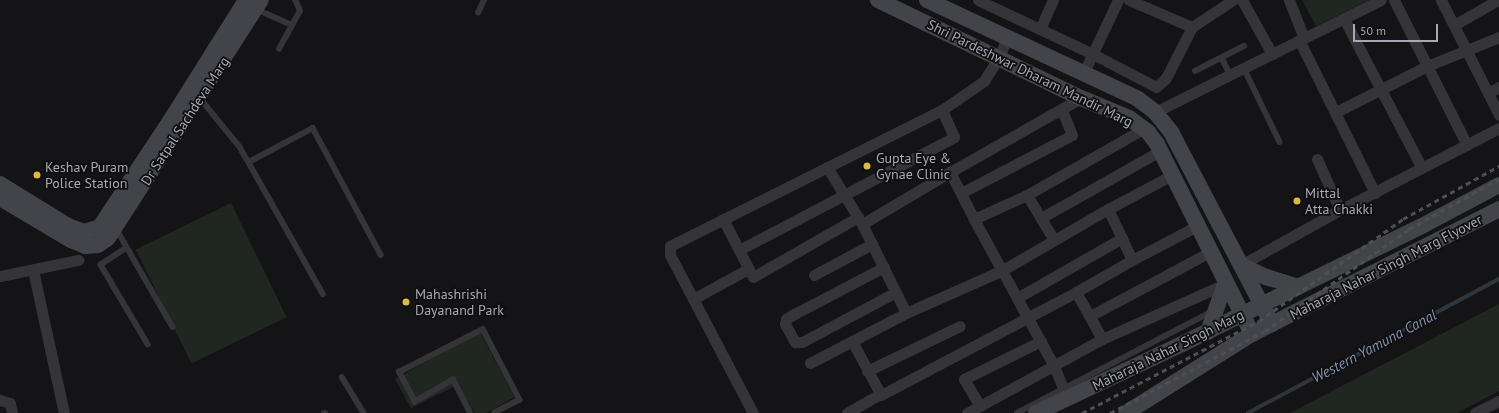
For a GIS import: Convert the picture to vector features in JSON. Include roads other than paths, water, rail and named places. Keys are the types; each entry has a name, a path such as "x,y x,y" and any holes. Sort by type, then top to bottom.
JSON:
{"main road":[{"name":"Shri Pardeshwar Dharam Mandir Marg","path":"927,0 1138,99 1155,112 1171,132 1272,324"},
{"name":"Dr Satpal Sachdeva Marg","path":"0,198 71,240 86,246 98,245 108,238 111,223 254,3"},
{"name":"Shri Pardeshwar Dharam Mandir Marg","path":"893,3 1081,98 1129,118 1148,132 1160,151 1241,316 1252,334"},
{"path":"0,184 68,226 84,232 111,223"},
{"name":"Maharaja Nahar Singh Marg Flyover","path":"1299,287 1499,185"},
{"name":"Maharaja Nahar Singh Marg Flyover","path":"1272,324 1499,209"},
{"path":"1241,265 1266,277 1299,287"},
{"path":"1208,332 1225,284"},
{"name":"Maharaja Nahar Singh Marg","path":"1036,413 1065,393 1121,366 1208,332 1299,287"},
{"name":"Maharaja Nahar Singh Marg","path":"1126,413 1252,334 1272,324"}],"street":[{"path":"978,0 1093,54 1151,87 1159,87 1192,27 1233,0"},
{"path":"1040,29 1053,0"},
{"path":"1083,74 1118,0"},
{"path":"1129,0 1192,27"},
{"path":"1242,0 1272,54"},
{"path":"1289,0 1302,39 1375,193"},
{"path":"1155,112 1381,0"},
{"path":"1394,0 1466,145"},
{"path":"1442,0 1499,115"},
{"path":"1454,25 1492,2"},
{"path":"1344,18 1379,90 1422,168"},
{"path":"1336,112 1427,66 1468,51 1499,37"},
{"path":"753,413 670,255 670,246 942,110 984,81 999,57 1007,38"},
{"path":"1488,93 1499,87"},
{"path":"723,219 748,270 753,277 757,276 950,172 1081,98"},
{"path":"739,250 954,137 942,110"},
{"path":"961,193 1072,135 1062,110"},
{"path":"1241,265 1340,210 1499,128"},
{"path":"974,219 1027,195 1143,129"},
{"path":"1041,218 1160,151"},
{"path":"1317,159 1340,210"},
{"path":"827,167 860,221 906,313"},
{"path":"950,172 1000,270 1029,317 1054,366 1065,393"},
{"path":"810,363 906,313 1000,270 1172,175"},
{"path":"1027,195 1054,240"},
{"path":"1108,209 1132,260"},
{"path":"847,413 880,394 905,384 1197,226"},
{"path":"1017,298 1122,238"},
{"path":"814,275 872,244"},
{"path":"1090,316 1210,252"},
{"path":"0,276 78,260"},
{"path":"884,267 794,314 786,319 785,324 795,342 802,342 896,292"},
{"path":"33,270 64,413"},
{"path":"693,299 748,270"},
{"path":"967,413 1102,339 1225,284"},
{"path":"1076,292 1102,339"},
{"path":"867,372 960,326"},
{"path":"852,341 867,372 880,394"},
{"path":"980,406 964,379 1041,341"},
{"path":"0,400 10,403 12,413"},
{"path":"1476,413 1499,401"}],"lane":[{"path":"279,49 300,11 295,0"},
{"path":"478,13 484,0"},
{"path":"254,3 292,25"},
{"path":"1194,71 1244,46"},
{"path":"1222,58 1230,74"},
{"path":"1244,68 1280,142"},
{"path":"195,95 240,147 323,294"},
{"path":"249,162 313,128 381,255"},
{"path":"111,223 173,327"},
{"path":"127,248 101,265 148,344"},
{"path":"1121,366 1217,309"},
{"path":"470,413 452,380 415,402 399,372 483,329 520,400 495,413"},
{"path":"342,377 364,413"},
{"path":"1017,413 1065,393"}],"waterway":[{"name":"Western Yamuna Canal","path":"1248,413 1499,279"}],"railway":[{"path":"1082,413 1259,321 1403,219 1499,166"},
{"path":"1110,413 1265,331 1409,229 1499,179"}],"place":[{"name":"Gupta Eye & Gynae Clinic","path":"867,166"},
{"name":"Keshav Puram Police Station","path":"37,175"},
{"name":"Mittal Atta Chakki","path":"1297,201"},
{"name":"Mahashrishi Dayanand Park","path":"406,302"}]}
